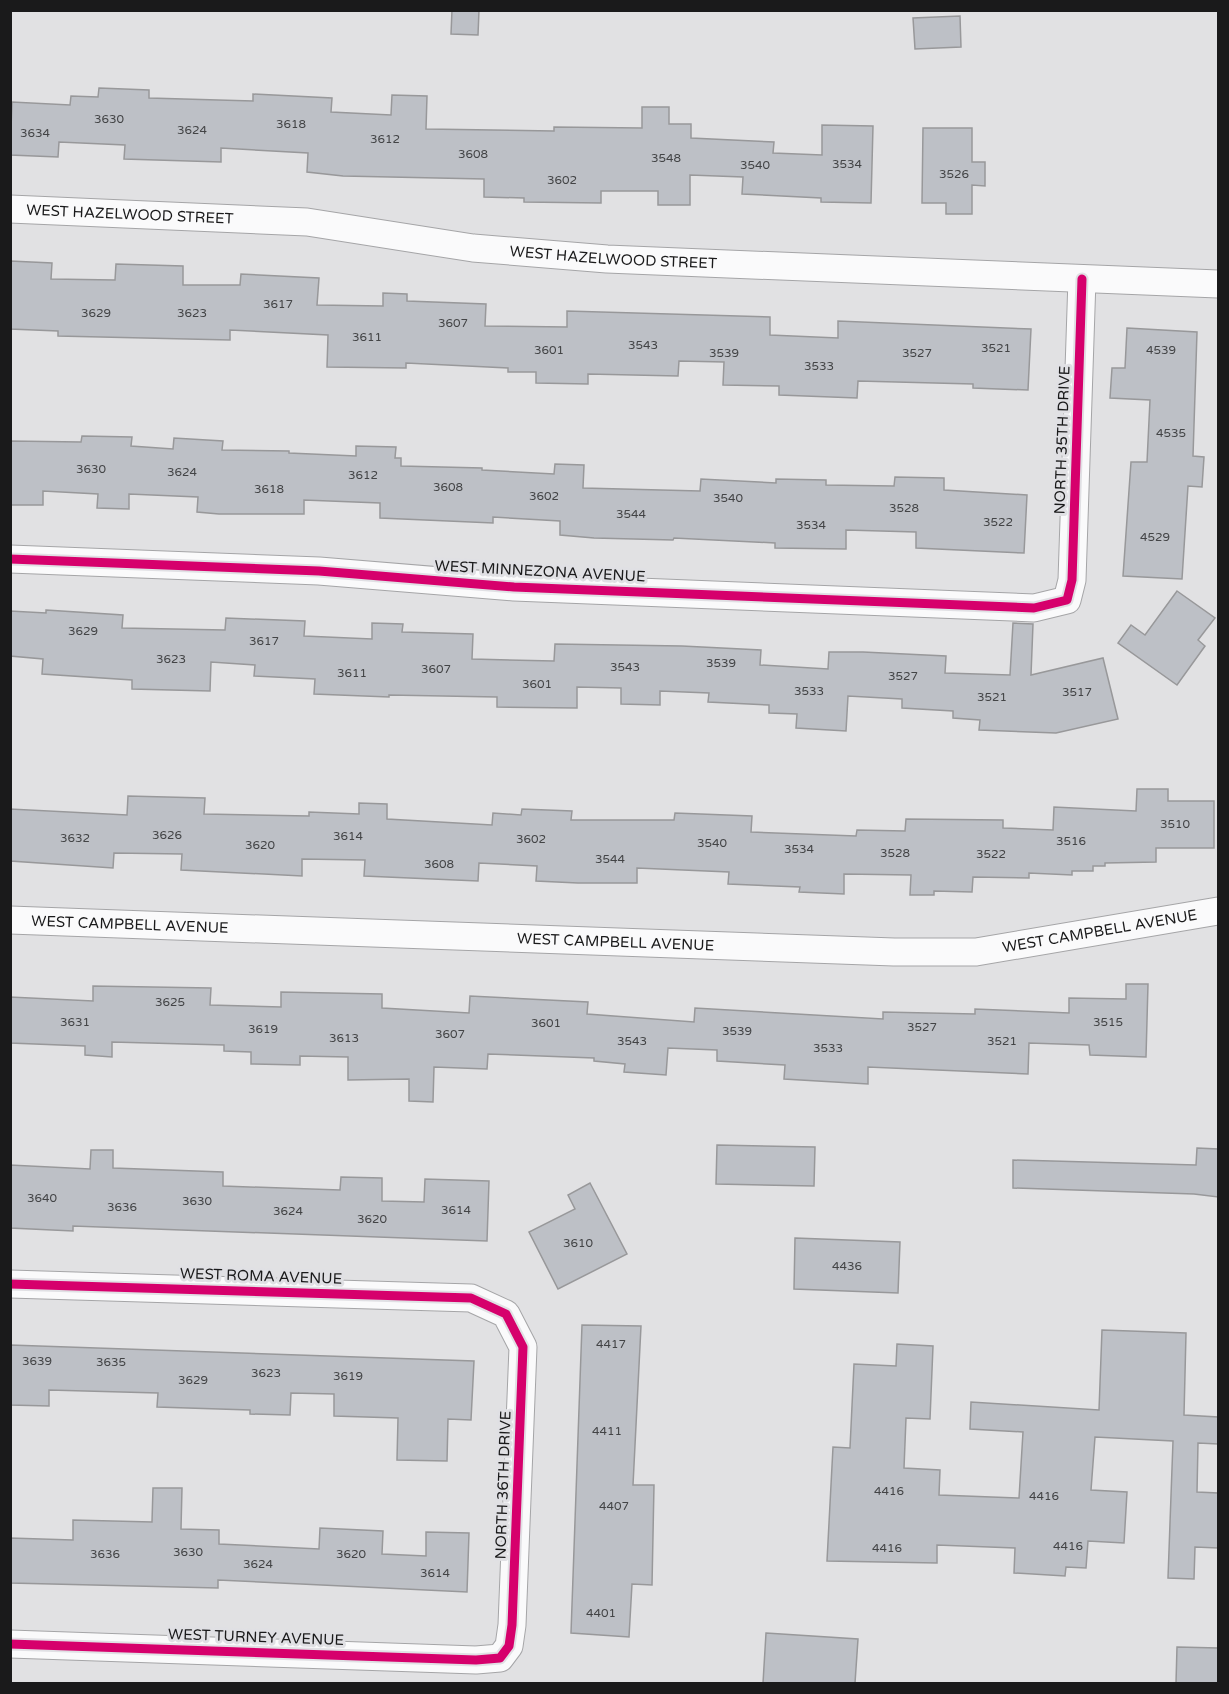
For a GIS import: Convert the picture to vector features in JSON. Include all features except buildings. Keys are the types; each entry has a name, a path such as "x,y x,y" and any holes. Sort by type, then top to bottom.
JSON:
{"street":[{"name":"WEST HAZELWOOD STREET","path":"10,209 307,222 473,248 607,259 1218,284"},
{"name":"NORTH 35TH DRIVE","path":"1067,600 1072,569 1082,279"},
{"name":"WEST MINNEZONA AVENUE","path":"10,559 320,571 514,587 999,607 1034,608 1067,600"},
{"name":"WEST CAMPBELL AVENUE","path":"10,920 894,952 976,952 1218,911"},
{"name":"WEST ROMA AVENUE","path":"10,1284 471,1298 506,1314"},
{"name":"NORTH 36TH DRIVE","path":"500,1658 509,1646 512,1625 523,1347 506,1314"},
{"name":"WEST TURNEY AVENUE","path":"10,1644 476,1660 500,1658"}],"cycle path":[{"path":"10,559 319,571 514,587 1034,608 1067,600 1072,580 1082,279"},
{"path":"10,1284 471,1298 506,1314 523,1347 512,1625 509,1646 500,1658 476,1660 10,1644"}]}
